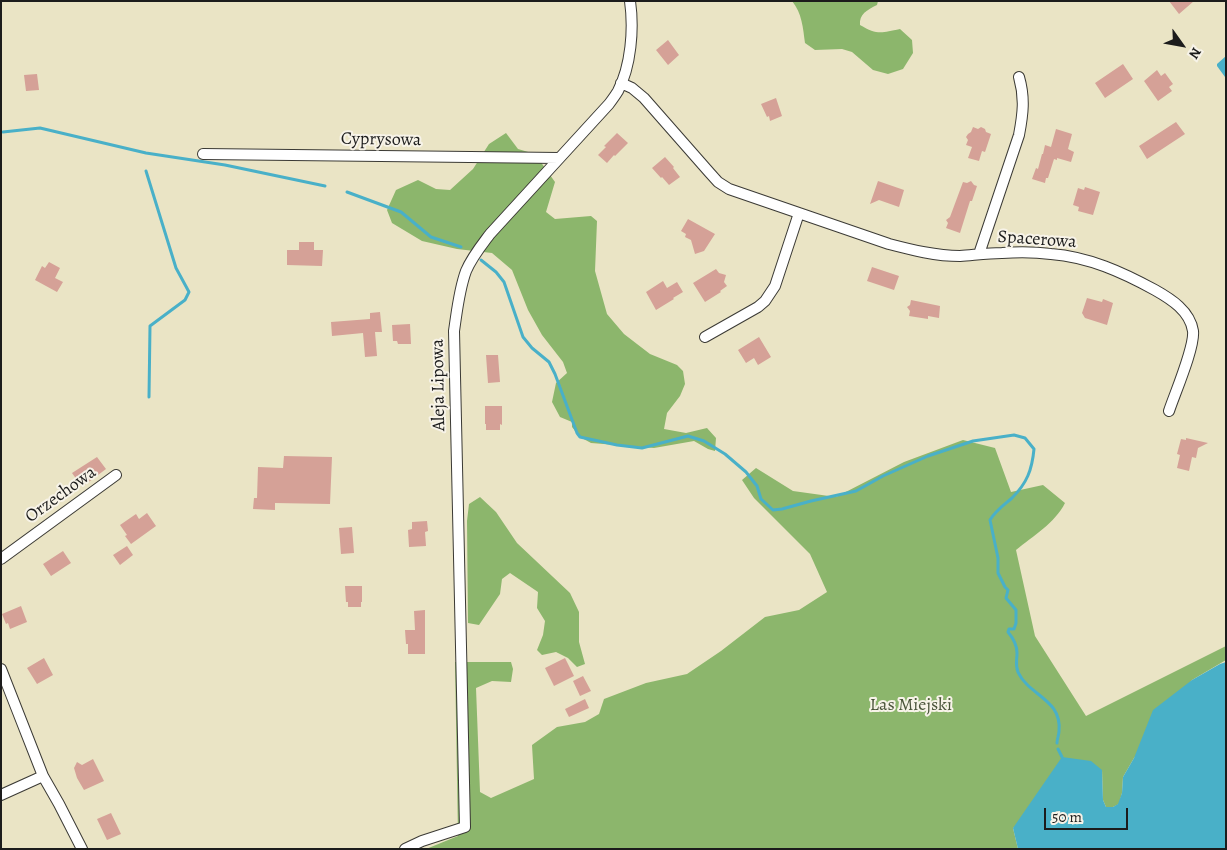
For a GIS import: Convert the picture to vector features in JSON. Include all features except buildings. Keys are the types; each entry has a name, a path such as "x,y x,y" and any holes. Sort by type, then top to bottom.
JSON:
{"street":[{"name":"Aleja Lipowa","path":"405,849 422,841 465,827 454,330 466,272 474,255 490,234 609,104 617,92 627,64 632,14 630,1"},
{"name":"Spacerowa","path":"979,254 1019,135 1023,104 1022,90 1018,77"},
{"name":"Spacerowa","path":"621,83 632,88 644,98 718,182 729,189 911,250 939,255 960,256 1003,252 1046,253 1072,257 1091,261 1130,276 1163,295 1179,306 1187,316 1193,333 1185,368 1169,411"},
{"name":"Cyprysowa","path":"203,154 559,158"},
{"path":"704,337 758,307 765,301 775,286 798,213"},
{"name":"Orzechowa","path":"1,559 116,475"},
{"path":"1,669 43,776 82,849"},
{"path":"1,794 43,776"}],"green space":[{"path":"792,1 878,1 877,5 862,15 860,25 879,32 900,29 912,40 913,53 903,69 888,74 873,70 852,52 842,49 815,50 805,43 800,16"},
{"path":"506,133 518,149 535,154 555,182 546,212 555,219 591,216 597,221 595,271 607,314 624,334 650,354 677,365 683,371 685,384 680,396 667,413 664,429 686,433 707,428 716,438 715,451 694,441 654,448 591,443 580,437 572,427 572,422 560,417 552,402 556,383 567,373 563,362 542,335 528,310 512,270 492,253 457,249 422,241 392,223 387,210 396,190 418,180 436,189 450,190 473,169 489,144"},
{"name":"Las Miejski","path":"963,440 995,448 1011,492 1043,485 1065,503 1050,523 1016,550 1035,636 1086,716 1226,646 1226,660 1192,680 1134,758 1123,777 1119,804 1113,807 1106,807 1103,800 1102,770 1013,828 1018,849 426,849 458,836 455,662 511,662 513,669 511,682 492,681 476,688 480,792 491,798 534,779 532,745 557,727 585,722 599,714 604,699 646,683 687,674 765,617 799,610 827,592 810,554 754,498 742,480 756,468 793,491 836,497 904,462"},
{"path":"480,497 496,512 517,543 570,593 579,612 579,642 585,664 577,667 568,658 556,652 542,655 537,650 543,635 545,621 537,608 538,592 510,573 502,579 500,594 479,625 468,623 467,521 469,504"}],"water":[{"path":"1226,56 1226,81 1217,64"},
{"path":"1226,662 1226,849 1018,849 1013,828 1062,757 1091,761 1102,770 1103,800 1106,807 1113,807 1118,804 1122,793 1123,777 1134,758 1153,710 1192,680"}],"waterway":[{"path":"3,132 40,128 146,153 225,165 325,186"},
{"path":"146,171 176,268 189,292 185,300 150,326 149,397"},
{"path":"347,192 401,212 431,237 461,247"},
{"path":"481,260 496,272 504,282 523,337 532,348 549,362 580,437 642,448 688,436 704,441 725,454 746,472 757,486 761,499 773,510 856,491 883,476 928,456 973,441 1014,435 1025,438 1034,449 1028,476 1012,498 997,510 990,520 998,558 998,573 1008,590 1006,598 1016,610 1014,629 1009,629 1008,632 1016,647 1017,669 1029,687 1044,699 1055,712 1059,720 1057,743"},
{"path":"1058,749 1062,757"}]}
